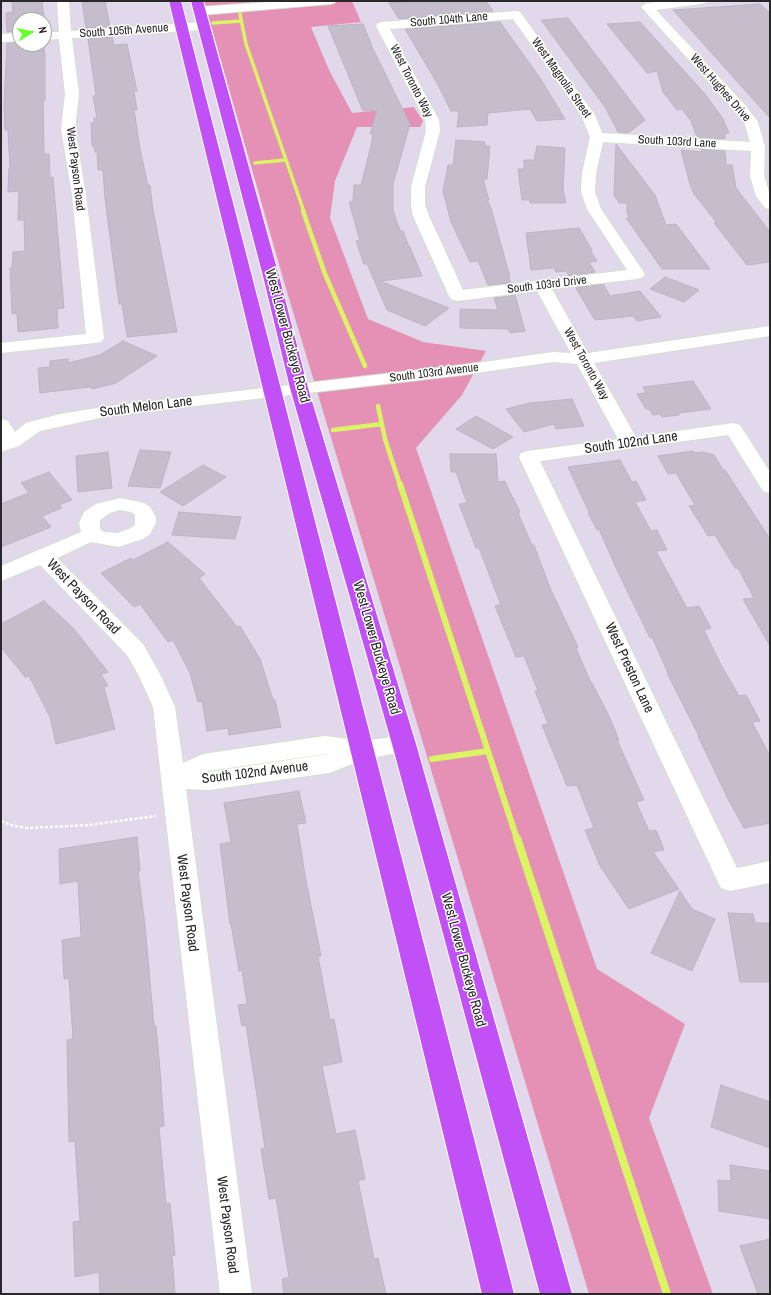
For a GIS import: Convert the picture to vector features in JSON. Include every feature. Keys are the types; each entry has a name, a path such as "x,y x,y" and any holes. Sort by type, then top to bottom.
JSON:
{"main road":[{"name":"West Lower Buckeye Road","path":"175,1 288,396 404,744 556,1294"},
{"name":"West Lower Buckeye Road","path":"199,6 271,276 288,396 363,750 498,1294"}],"street":[{"name":"West Payson Road","path":"1,348 95,338 79,195 68,128 72,94 63,1"},
{"path":"199,6 330,1"},
{"name":"West Hughes Drive","path":"701,1 647,6 741,109 751,122 758,147 757,176 763,196 770,205"},
{"name":"South 104th Lane","path":"382,26 516,15"},
{"name":"West Magnolia Street","path":"516,15 588,115 597,137"},
{"name":"South 105th Avenue","path":"52,35 109,33 204,26"},
{"name":"West Toronto Way","path":"382,26 432,120 433,131 418,187 418,205 421,216 457,296"},
{"path":"1,38 12,37"},
{"name":"South 103rd Lane","path":"597,137 758,147"},
{"name":"South 103rd Drive","path":"457,296 637,274 594,209 588,192 589,173 597,137"},
{"name":"West Toronto Way","path":"542,286 630,443"},
{"name":"South 103rd Avenue","path":"288,396 492,380 560,368 583,359 770,331"},
{"name":"South Melon Lane","path":"7,444 46,438 128,421 288,396"},
{"path":"1,425 7,444"},
{"name":"South 102nd Lane","path":"528,456 733,429 770,487"},
{"name":"West Preston Lane","path":"528,456 730,880 770,872"},
{"path":"1,574 93,534"},
{"name":"West Payson Road","path":"42,555 135,650 150,676 164,707 236,1294"},
{"name":"South 102nd Avenue","path":"172,779 209,781 329,764 363,750 404,744"}],"path":[{"path":"1,821 10,826 27,828 57,827 89,825 176,813"}],"shaded area":[{"path":"204,1 352,1 361,22 311,27 329,70 352,113 414,107 423,121 420,127 357,127 335,181 330,218 368,319 423,342 486,351 462,395 416,448 597,969 685,1024 649,1118 713,1294 589,1294 285,285"}],"building":[{"path":"12,1 42,1 43,12 13,12"},
{"path":"82,1 105,1 110,27 86,28"},
{"path":"419,1 486,1 493,11 399,19 389,3"},
{"path":"760,4 770,13 770,118 673,10"},
{"path":"12,12 12,32 7,32 6,13"},
{"path":"568,18 645,120 628,133 618,132 605,107 541,20"},
{"path":"500,22 540,78 565,119 537,121 530,109 488,113 487,125 457,127 459,111 451,111 437,83 405,29"},
{"path":"640,22 705,94 723,119 729,133 725,133 725,139 697,137 691,121 682,109 677,110 663,92 657,71 647,73 607,24"},
{"path":"363,24 373,49 410,124 393,184 393,209 401,232 403,231 422,276 380,281 449,308 425,326 387,310 367,264 364,264 356,241 360,241 349,202 353,201 354,185 361,185 371,146 373,134 370,134 377,110 363,111 328,26"},
{"path":"112,37 114,45 127,44 137,91 134,91 137,110 134,110 140,149 148,186 150,185 153,210 177,332 127,337 122,304 119,304 105,199 103,170 98,170 97,152 95,152 94,146 92,146 91,123 94,123 94,118 97,118 93,96 96,96 88,39"},
{"path":"7,43 12,43 12,52 45,52 45,54 45,100 43,100 44,154 49,154 50,178 53,177 64,308 57,309 58,328 18,332 17,313 12,314 10,268 12,268 13,252 25,251 24,220 18,220 19,191 8,192 10,168 8,130 5,130 4,106"},
{"path":"456,140 485,142 485,146 490,146 487,179 483,179 489,200 487,200 491,208 510,277 508,277 511,283 488,285 478,261 470,262 451,222 443,191 448,165 453,165"},
{"path":"616,144 655,195 666,225 676,224 710,269 662,269 626,218 630,218 627,214 627,203 619,203 614,195"},
{"path":"537,146 565,148 563,190 566,203 530,203 530,200 522,200 518,169 524,169 524,160 534,160"},
{"path":"701,149 725,151 726,165 732,165 736,188 770,232 770,262 747,265 714,223 717,223 694,194 681,150 702,152"},
{"path":"579,228 597,261 589,262 595,272 569,276 566,271 556,272 554,268 531,270 526,233"},
{"path":"665,277 699,290 684,302 650,289"},
{"path":"603,284 610,296 640,291 661,317 637,321 633,316 595,320 576,288"},
{"path":"515,295 525,331 510,333 508,329 460,328 460,309 498,310 494,298"},
{"path":"123,341 157,356 116,383 92,389 90,387 40,393 38,368 50,367 50,361 68,359 68,363 100,355"},
{"path":"693,381 711,409 678,413 679,415 662,417 660,414 653,415 649,409 646,409 637,394 646,393 643,387"},
{"path":"572,399 584,426 556,429 554,424 524,432 506,409 530,403"},
{"path":"476,416 513,437 493,449 456,429"},
{"path":"140,450 171,452 160,488 128,486"},
{"path":"693,451 695,453 703,452 714,455 770,539 770,646 743,599 754,598 738,568 735,568 715,535 708,536 689,506 695,505 676,473 668,474 658,456"},
{"path":"108,452 112,488 78,492 76,456"},
{"path":"450,454 496,454 498,482 505,481 520,512 518,513 532,545 534,545 550,588 578,647 576,648 591,683 608,714 619,740 617,740 644,800 636,802 649,831 656,830 664,850 653,852 679,889 629,909 600,866 585,830 594,828 577,785 567,786 542,725 548,724 535,691 538,691 524,656 516,657 495,606 501,605 479,548 476,548 459,504 467,503 456,472 451,472"},
{"path":"620,460 632,482 636,481 646,500 635,502 651,531 657,530 667,550 656,551 687,608 699,606 711,628 704,630 721,665 739,696 746,695 760,721 752,722 770,756 770,823 744,828 728,799 699,736 667,673 652,637 650,638 617,570 599,529 597,530 588,513 589,512 568,467"},
{"path":"203,465 226,477 183,506 160,492"},
{"path":"49,472 72,500 59,505 62,508 42,516 51,527 1,547 1,504 29,493 21,483"},
{"path":"179,512 241,517 235,539 172,535"},
{"path":"168,542 205,574 199,578 237,627 240,626 260,659 273,700 275,700 281,727 229,735 228,728 207,731 202,701 198,702 190,673 173,640 168,642 140,604 134,607 101,573 131,558 133,560"},
{"path":"44,601 74,629 108,672 101,674 108,686 104,687 115,729 56,744 50,717 29,676 25,677 1,647 1,624"},
{"path":"299,791 306,823 297,824 305,875 321,956 318,956 330,1020 334,1019 342,1062 322,1066 336,1134 355,1130 365,1179 358,1181 374,1259 378,1258 386,1294 284,1294 282,1279 289,1277 276,1198 269,1199 261,1149 265,1148 246,1025 242,1026 238,1005 247,1004 242,970 239,971 230,924 220,844 231,842 224,803"},
{"path":"137,837 140,871 138,871 160,1070 164,1126 159,1127 166,1204 170,1203 175,1255 172,1256 175,1294 100,1294 99,1272 75,1277 73,1222 80,1221 75,1141 69,1142 67,1040 73,1039 69,978 64,979 62,940 81,937 78,881 60,884 59,849"},
{"path":"680,891 692,909 715,919 692,971 651,953"},
{"path":"728,913 753,914 755,923 770,923 770,982 740,982"},
{"path":"721,1085 770,1102 770,1148 711,1127"},
{"path":"730,1165 770,1171 770,1219 719,1211 718,1180 731,1181"},
{"path":"770,1239 770,1294 758,1294 740,1246"}],"waterway":[{"path":"240,14 246,44 304,212"},
{"path":"213,23 241,21"},
{"path":"255,163 285,160"},
{"path":"303,211 325,274 365,366"},
{"path":"378,406 382,424"},
{"path":"333,430 382,424"},
{"path":"382,424 385,439 400,485"},
{"path":"400,484 488,751"},
{"path":"432,759 488,751"},
{"path":"488,751 517,839"},
{"path":"517,838 667,1294"}]}
